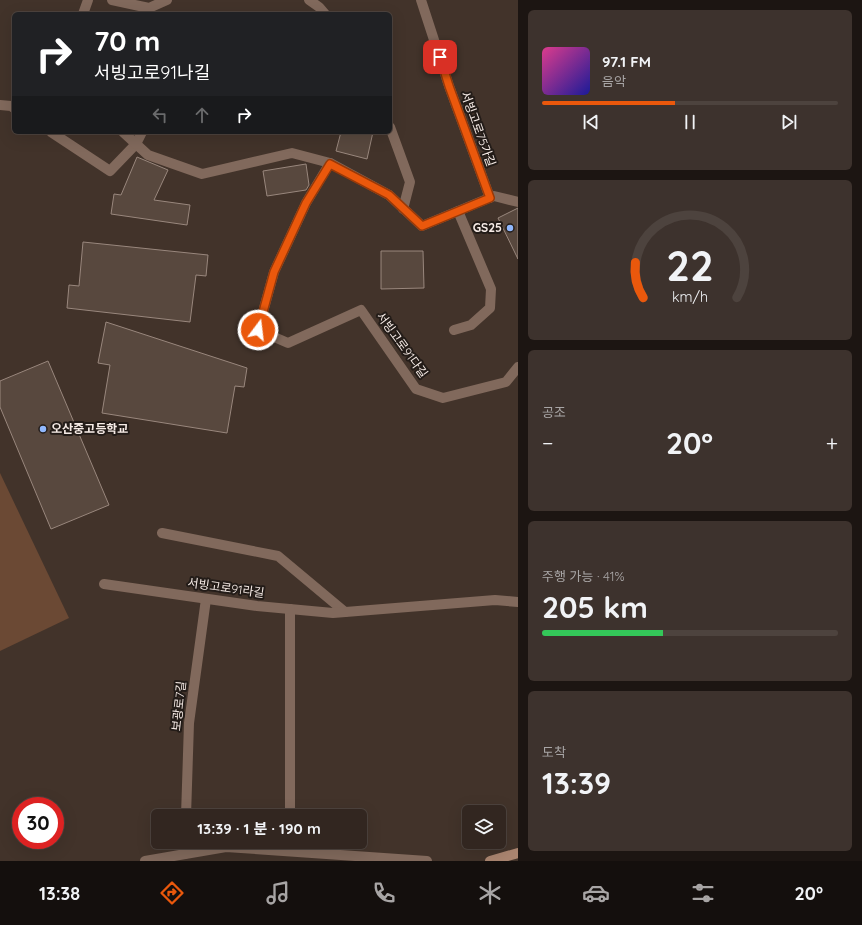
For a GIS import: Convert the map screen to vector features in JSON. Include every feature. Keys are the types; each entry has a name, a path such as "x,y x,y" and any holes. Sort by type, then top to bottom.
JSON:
{"street":[{"path":"84,12 88,0"},
{"path":"112,0 149,11 166,0"},
{"path":"309,0 324,12"},
{"name":"서빙고로75가길","path":"421,0 449,86 490,198"},
{"path":"0,105 12,107"},
{"path":"392,132 410,182 403,208"},
{"path":"54,134 110,171 136,144 141,134"},
{"path":"125,134 148,155 202,174 292,153 330,164 389,195 422,226 494,196 518,202"},
{"name":"서빙고로91다길","path":"330,164 306,203 274,272 258,330 288,343 361,310 416,389 443,398 506,382 518,367"},
{"path":"454,330 471,325 490,308 491,289 458,211"},
{"path":"162,533 278,556 345,612"},
{"name":"서빙고로91라길","path":"104,584 206,599 290,609 333,612 495,600 518,602"},
{"name":"보광로7길","path":"186,809 189,723 206,599"},
{"path":"290,609 290,809"},
{"path":"185,849 185,854"},
{"path":"145,861 214,849"},
{"path":"310,849 427,861"},
{"path":"490,861 518,853"}],"shaded area":[{"path":"0,473 69,618 0,651"}],"building":[{"path":"340,134 373,134 367,159 336,151"},
{"path":"137,157 168,170 154,200 190,205 187,225 111,214 114,194 121,195"},
{"path":"306,164 309,185 306,190 267,196 263,171"},
{"name":"GS25","path":"518,208 518,259 498,218"},
{"path":"83,242 208,255 206,276 196,275 190,322 67,308 69,285 79,286"},
{"path":"381,251 423,251 424,288 381,289"},
{"path":"106,322 247,368 244,387 235,386 227,433 102,413 110,365 98,363"},
{"path":"48,361 109,505 51,529 0,407 0,381"}],"place":[{"name":"GS25","path":"510,228"},
{"name":"오산중고등학교","path":"43,429"}],"route":[{"path":"258,330 274,272 306,203 330,164 389,195 422,226 490,198 449,86 440,57"}]}
